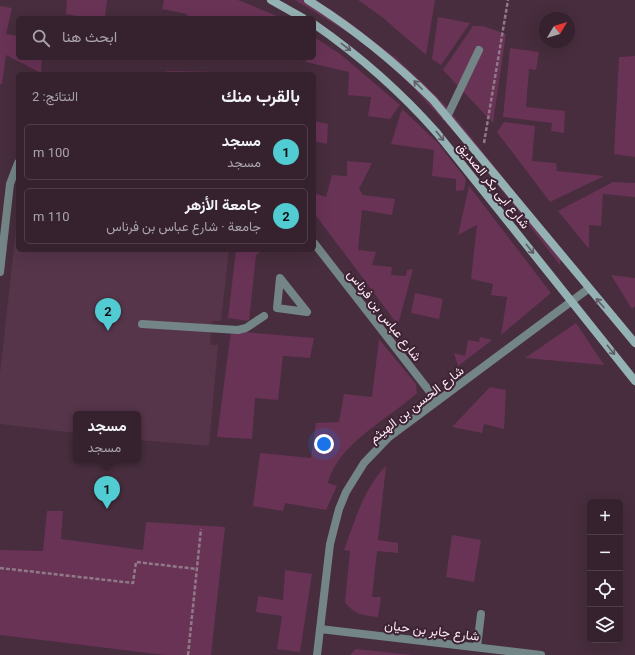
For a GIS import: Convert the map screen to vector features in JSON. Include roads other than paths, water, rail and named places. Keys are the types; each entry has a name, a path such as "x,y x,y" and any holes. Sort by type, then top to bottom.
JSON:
{"main road":[{"path":"271,0 299,16"},
{"name":"شارع ابى بكر الصديق","path":"308,0 362,36 409,76 481,157 588,289 635,343"},
{"name":"شارع ابى بكر الصديق","path":"316,25 367,63 415,108 437,133 635,380"}],"street":[{"path":"447,117 479,50"},
{"path":"0,272 10,184 16,168"},
{"name":"شارع عباس بن فرناس","path":"316,246 437,401"},
{"path":"280,278 303,306 307,312 277,308 280,278"},
{"name":"شارع الحسن بن الهيثم","path":"317,655 333,526 346,492 364,463 389,437 588,289"},
{"path":"142,324 238,330 246,328 264,316"},
{"path":"478,647 481,614"},
{"name":"شارع جابر بن حيان","path":"320,629 541,655"}],"place":[{"name":"جامعة الأزهر","path":"108,331"},
{"name":"مسجد","path":"107,509"}]}
